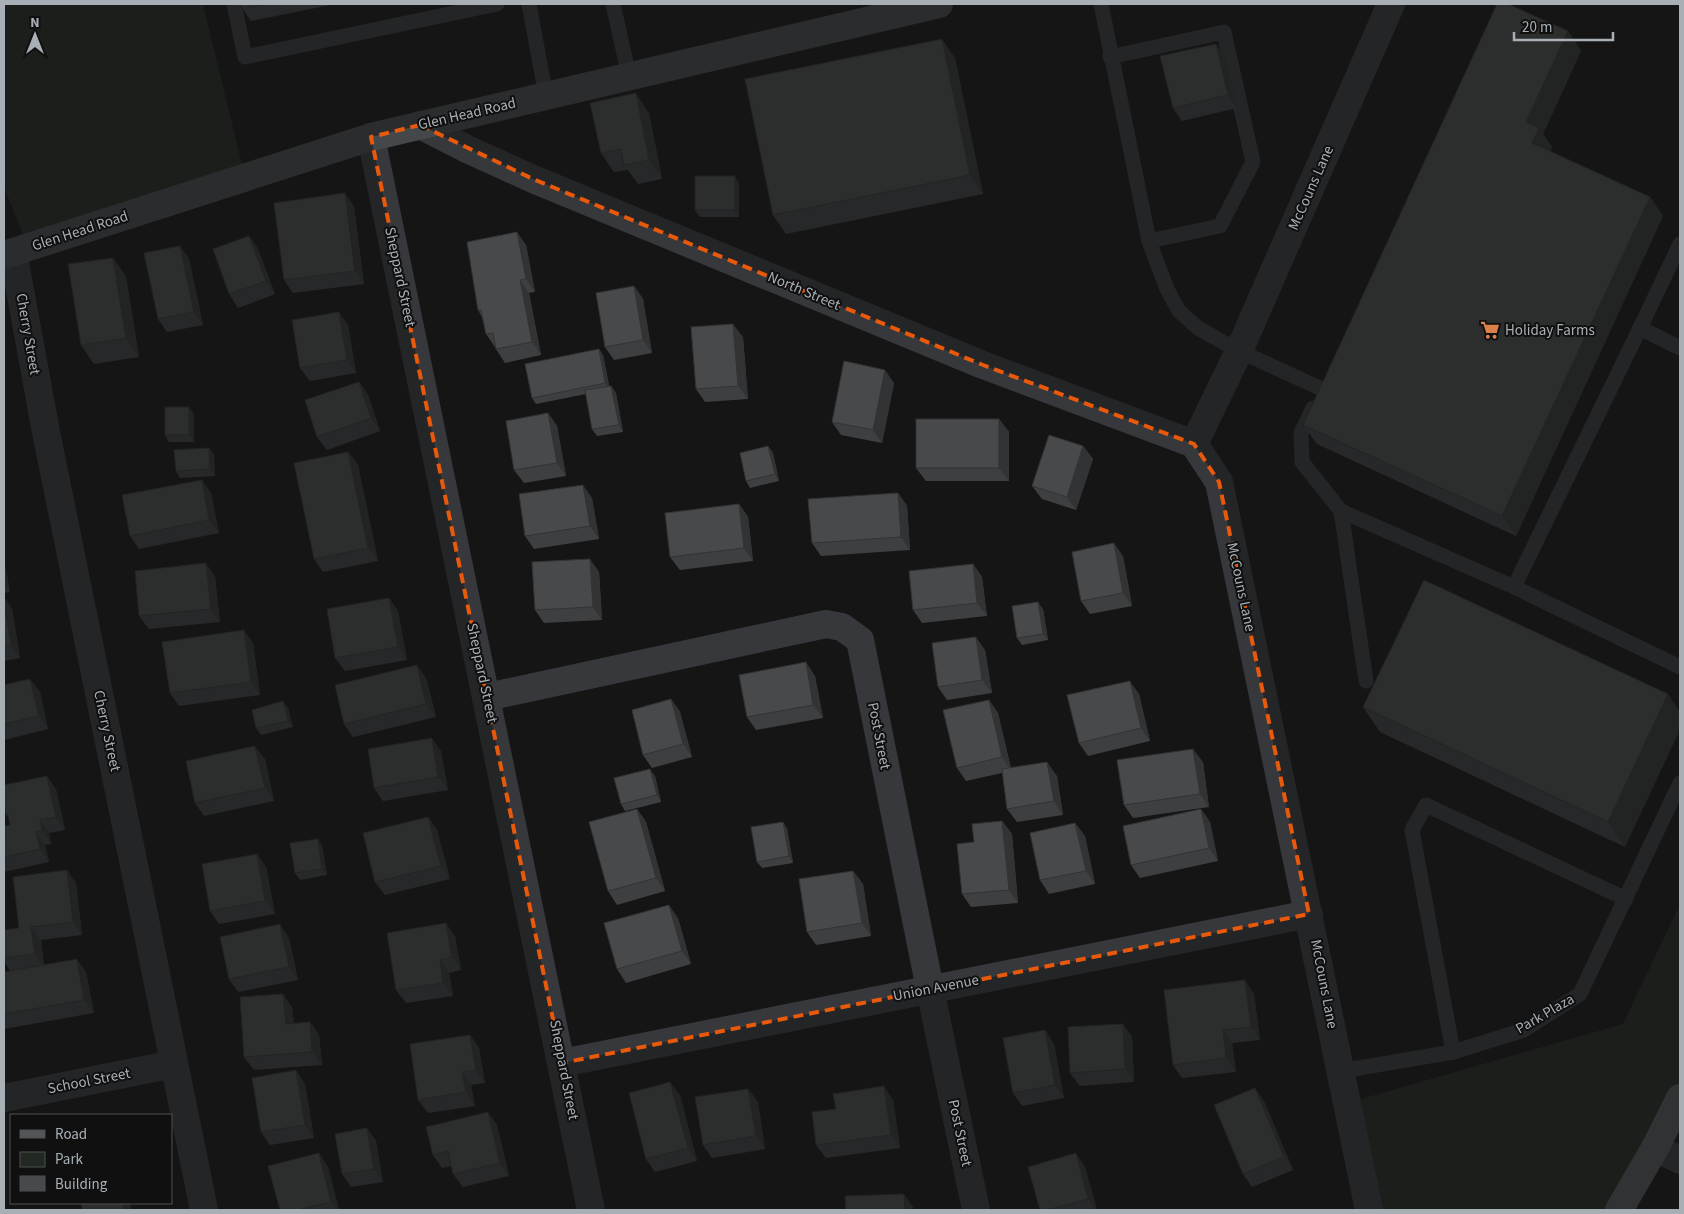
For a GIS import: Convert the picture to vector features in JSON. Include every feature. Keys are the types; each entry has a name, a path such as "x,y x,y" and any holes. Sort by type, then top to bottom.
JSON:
{"main road":[{"name":"Glen Head Road","path":"9,253 371,137 928,5"},
{"path":"1619,1210 1655,1148 1680,1098"}],"street":[{"name":"McCouns Lane","path":"1369,1210 1219,482 1194,444 1239,351 1391,4"},
{"name":"North Street","path":"420,125 467,149 533,178 975,362 1194,444"},
{"name":"Sheppard Street","path":"371,137 591,1210"},
{"name":"Cherry Street","path":"9,253 204,1210"},
{"name":"Post Street","path":"487,697 826,624 842,627 860,640 976,1210"},
{"name":"Union Avenue","path":"562,1063 1309,914"},
{"name":"School Street","path":"4,1098 174,1064"},
{"path":"1655,1148 1680,1160"}],"lane":[{"path":"234,4 245,57 497,4"},
{"path":"528,4 546,96"},
{"path":"613,4 629,76"},
{"path":"1101,4 1110,57 1149,241 1167,289 1179,311 1198,328 1239,351 1324,384 1302,433 1302,462 1341,511 1514,587 1680,667"},
{"path":"1110,57 1224,32 1253,162 1220,226 1149,241"},
{"path":"1514,587 1680,244"},
{"path":"1640,328 1680,348"},
{"path":"1341,511 1366,681"},
{"name":"Park Plaza","path":"1341,1071 1453,1052 1524,1030 1580,994 1680,783"},
{"path":"1453,1052 1412,830 1426,805 1626,898"}],"highlighted area":[{"path":"420,125 533,179 983,365 1194,444 1219,482 1309,914 562,1063 371,137"}],"green space":[{"path":"4,4 203,4 245,177 28,247 4,187"},
{"path":"1680,904 1680,1098 1619,1210 1369,1210 1347,1103 1623,1024"}],"building":[{"path":"241,4 264,4 242,8"},
{"name":"Holiday Farms","path":"1497,4 1508,4 1568,31 1526,122 1539,128 1532,143 1650,197 1502,516 1303,425"},
{"path":"942,39 970,175 773,215 745,79"},
{"path":"1216,44 1228,95 1173,108 1160,56"},
{"path":"636,93 649,160 624,165 621,149 601,153 590,103"},
{"path":"695,176 735,176 735,210 695,210"},
{"path":"345,193 355,271 284,280 274,203"},
{"path":"517,232 526,279 520,280 532,342 496,349 493,333 486,334 481,310 478,310 467,242"},
{"path":"249,236 266,281 229,294 213,249"},
{"path":"180,246 194,312 158,319 144,253"},
{"path":"113,258 126,338 81,345 68,264"},
{"path":"634,286 643,340 605,347 596,293"},
{"path":"339,312 347,360 300,368 292,320"},
{"path":"733,324 738,386 696,389 691,327"},
{"path":"599,349 605,383 532,398 525,364"},
{"path":"844,361 885,370 873,430 832,422"},
{"path":"359,382 371,418 317,437 305,400"},
{"path":"611,386 619,425 592,429 585,390"},
{"path":"165,407 189,407 189,435 165,435"},
{"path":"548,413 557,463 514,470 506,421"},
{"path":"916,419 999,419 999,468 916,468"},
{"path":"1049,435 1083,446 1067,497 1032,486"},
{"path":"768,446 775,474 746,481 740,453"},
{"path":"209,448 210,469 176,471 174,450"},
{"path":"348,452 368,548 314,559 294,463"},
{"path":"202,480 209,520 130,536 122,495"},
{"path":"583,485 590,526 525,536 519,494"},
{"path":"898,493 901,537 812,543 808,499"},
{"path":"739,504 744,548 670,557 665,513"},
{"path":"1114,543 1123,593 1081,601 1072,552"},
{"path":"590,559 593,607 535,610 532,562"},
{"path":"206,563 211,609 139,616 135,571"},
{"path":"973,564 977,603 913,610 909,571"},
{"path":"1424,580 1668,694 1608,822 1363,707"},
{"path":"389,598 398,647 335,658 327,609"},
{"path":"1038,602 1043,634 1017,638 1012,606"},
{"path":"4,603 11,645 4,646"},
{"path":"244,630 251,682 170,693 162,642"},
{"path":"976,637 982,680 938,687 932,643"},
{"path":"806,662 813,705 747,717 739,675"},
{"path":"417,665 426,704 344,724 335,685"},
{"path":"30,679 39,716 4,724 4,685"},
{"path":"1130,681 1141,728 1079,743 1067,695"},
{"path":"671,699 683,744 643,755 632,710"},
{"path":"989,700 1002,757 957,768 943,710"},
{"path":"283,701 288,721 256,728 252,710"},
{"path":"432,738 438,777 374,788 368,749"},
{"path":"255,746 265,788 195,803 186,761"},
{"path":"1193,749 1200,794 1124,805 1117,760"},
{"path":"1047,762 1054,801 1007,809 1002,769"},
{"path":"650,769 657,795 621,804 614,778"},
{"path":"47,776 56,817 40,820 42,830 36,832 40,849 4,857 4,826 10,825 4,803 4,785"},
{"path":"637,809 656,878 608,891 589,822"},
{"path":"1201,809 1209,848 1131,865 1123,826"},
{"path":"428,817 441,866 375,882 363,833"},
{"path":"1002,821 1009,890 962,894 957,844 974,842 972,824"},
{"path":"783,822 789,856 757,862 751,827"},
{"path":"1075,823 1086,871 1040,880 1030,833"},
{"path":"318,839 322,869 295,873 290,843"},
{"path":"257,854 265,901 210,911 202,864"},
{"path":"67,870 73,922 31,927 35,954 4,958 4,930 19,928 13,877"},
{"path":"853,871 862,923 807,932 799,879"},
{"path":"669,905 682,951 617,969 604,923"},
{"path":"446,923 452,957 440,960 443,983 396,990 387,933"},
{"path":"280,924 289,967 229,979 220,937"},
{"path":"77,959 84,1000 4,1014 4,972"},
{"path":"1245,980 1251,1027 1223,1030 1226,1058 1173,1065 1164,990"},
{"path":"283,994 286,1024 310,1022 312,1052 244,1057 240,997"},
{"path":"1123,1024 1125,1069 1070,1073 1068,1027"},
{"path":"1045,1030 1055,1085 1013,1093 1003,1038"},
{"path":"470,1035 476,1070 462,1072 466,1092 418,1100 410,1044"},
{"path":"296,1070 305,1125 261,1132 252,1078"},
{"path":"670,1082 688,1148 646,1159 629,1093"},
{"path":"884,1086 891,1135 816,1145 812,1112 836,1109 833,1094"},
{"path":"1255,1088 1284,1157 1243,1174 1214,1105"},
{"path":"748,1089 756,1136 703,1145 695,1097"},
{"path":"488,1112 500,1163 453,1174 448,1151 433,1155 426,1127"},
{"path":"367,1128 374,1169 342,1174 335,1134"},
{"path":"319,1153 331,1202 297,1210 280,1210 268,1166"},
{"path":"1076,1153 1088,1199 1047,1210 1040,1210 1028,1167"},
{"path":"904,1194 905,1210 846,1210 845,1196"},
{"path":"81,1204 123,1204 124,1210 82,1210"}],"place":[{"name":"Holiday Farms","path":"1490,330"}]}
